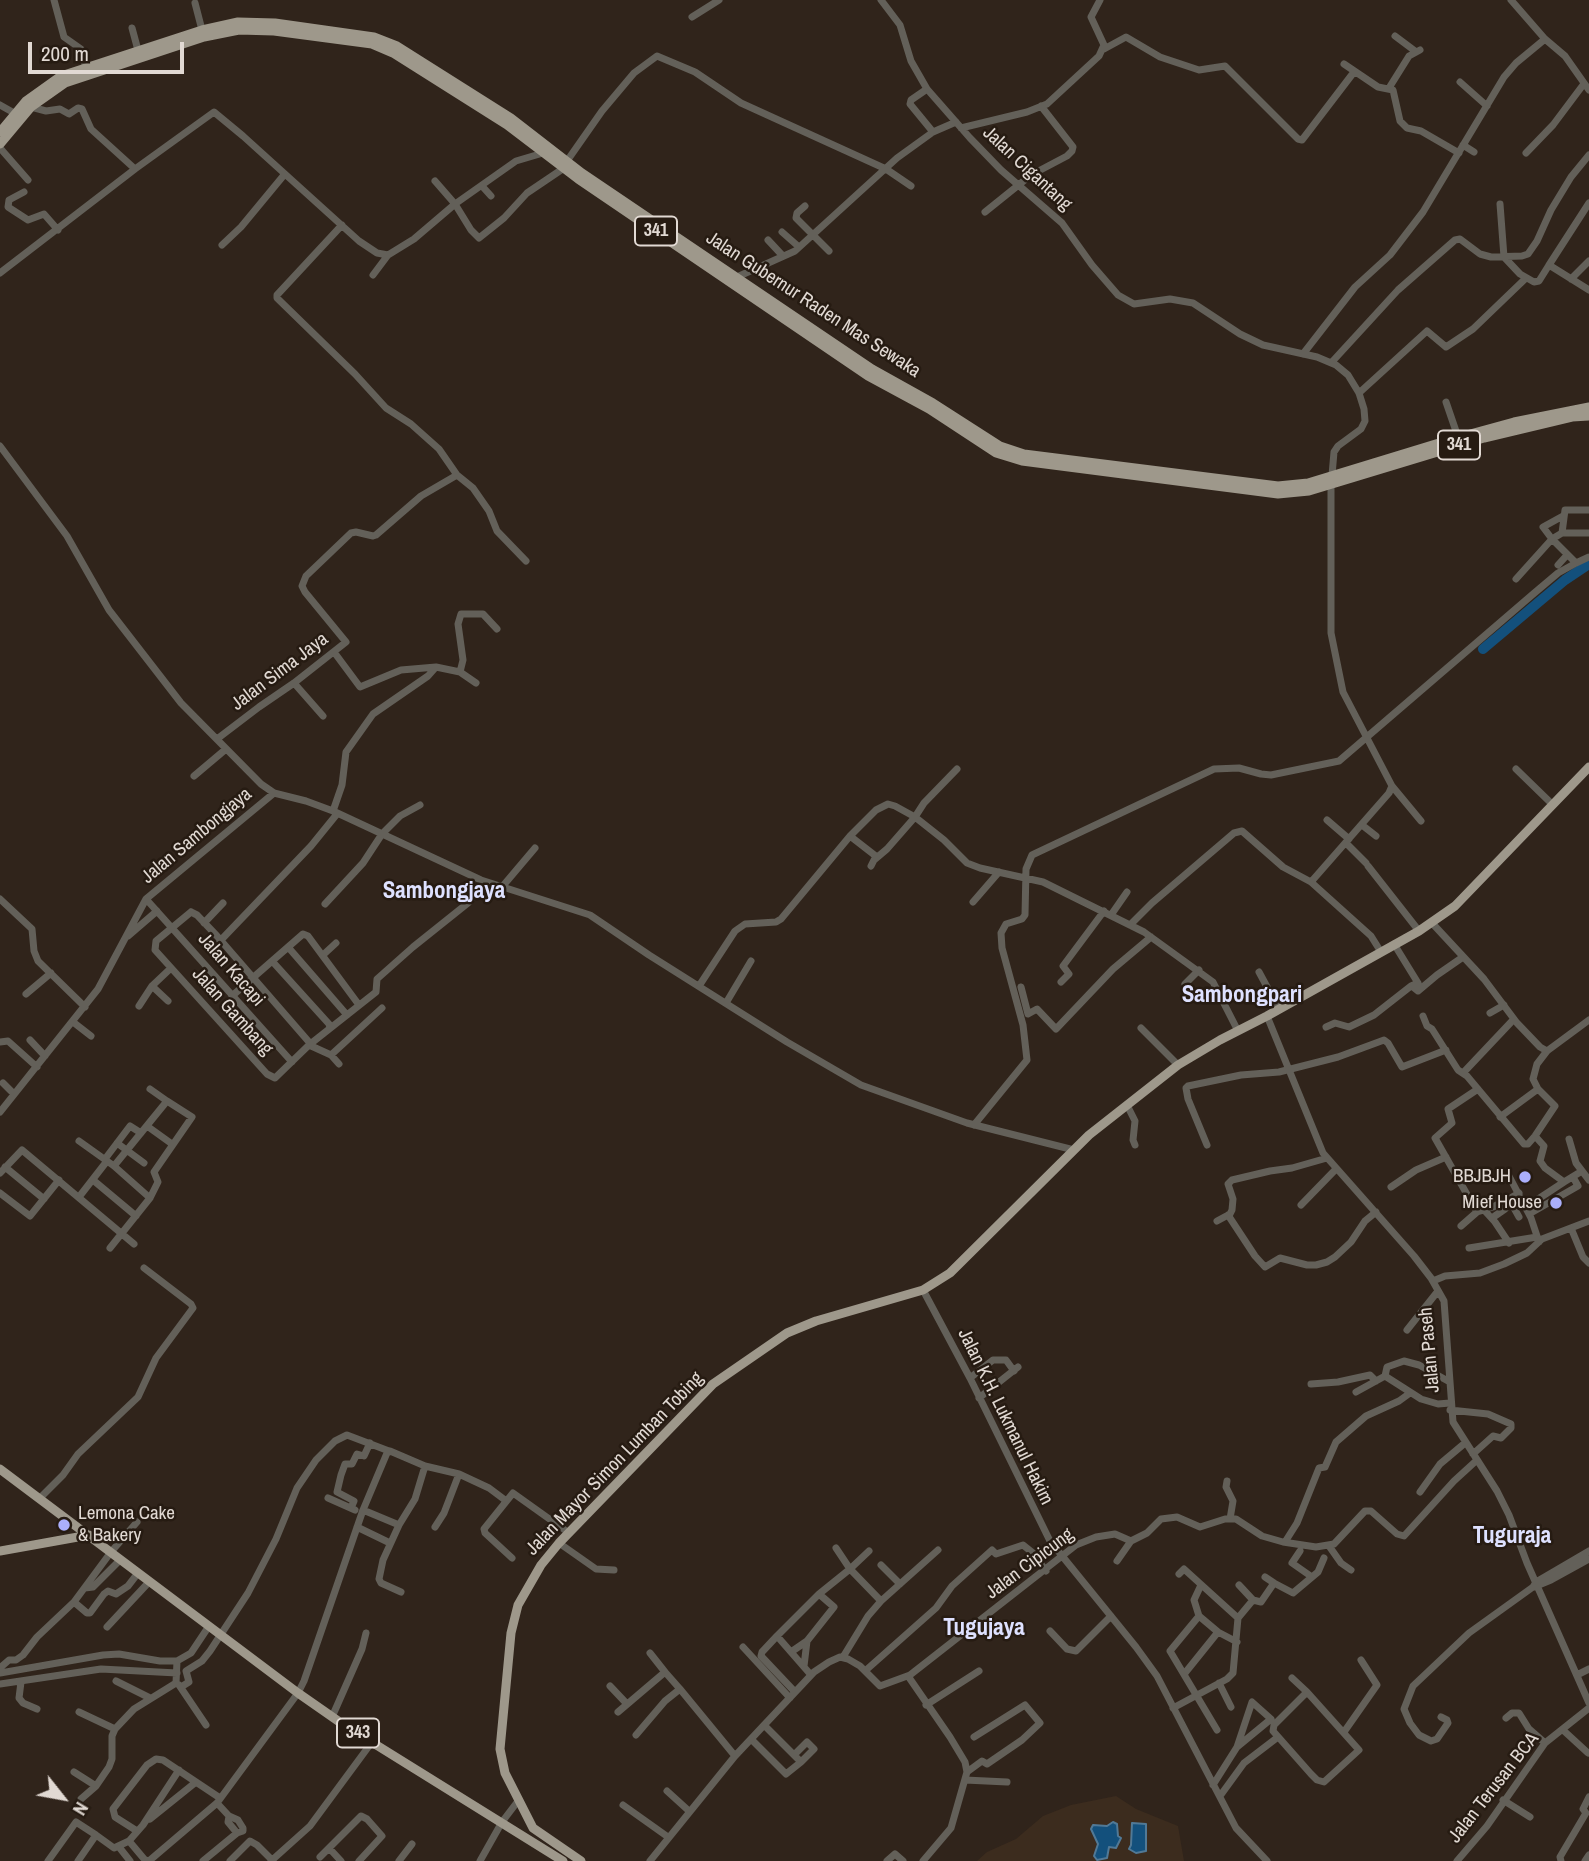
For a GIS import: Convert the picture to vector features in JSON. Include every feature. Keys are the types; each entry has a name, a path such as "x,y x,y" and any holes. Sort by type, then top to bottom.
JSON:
{"main road":[{"name":"Jalan Gubernur Raden Mas Sewaka","path":"0,146 31,107 65,83 202,30 238,22 275,23 374,37 397,46 544,153 759,297 949,418 1000,446 1024,454 1222,482 1278,494 1309,491 1331,479"},
{"name":"Jalan Gubernur Raden Mas Sewaka","path":"0,132 26,101 61,76 204,37 239,30 274,31 372,44 417,63 511,118 565,165"},
{"name":"Jalan Gubernur Raden Mas Sewaka","path":"618,201 737,277 759,297"},
{"name":"341","path":"1433,449 1458,437 1589,407"},
{"name":"341","path":"1331,479 1433,449 1589,416"},
{"name":"Jalan Mayor Simon Lumban Tobing","path":"533,1828 505,1773 500,1749 511,1633 524,1591 559,1543 713,1384 777,1341 816,1321 923,1290 950,1273 1074,1150 1178,1065 1419,931 1455,906 1589,766"},
{"name":"343","path":"0,1469 332,1717 526,1838"},
{"path":"0,1551 89,1535"},
{"path":"557,1860 526,1838 533,1828 581,1861"}],"street":[{"path":"54,0 64,37 81,50 86,68"},
{"path":"692,18 719,0"},
{"name":"Jalan Cigantang","path":"881,0 900,24 911,61 927,89 958,125 1062,223 1092,265 1127,302 1134,304 1170,299 1193,303 1240,334 1263,345 1331,363 1348,375 1359,393"},
{"path":"1100,0 1091,20 1103,39 1104,49"},
{"path":"1511,0 1545,39 1566,57 1586,87 1527,153"},
{"path":"195,3 202,30"},
{"path":"132,28 139,55"},
{"path":"1389,88 1409,56 1418,51 1395,36"},
{"path":"737,277 799,247 886,169 933,132 1027,113 1041,106 1104,49 1126,37 1160,57 1199,70 1224,66 1302,140 1354,72"},
{"path":"1303,354 1355,287 1390,256 1423,212 1509,70 1545,39"},
{"path":"435,181 479,238 504,218 527,193 565,165 602,111 634,73 657,56 695,72 741,103 886,169 911,186"},
{"path":"1344,64 1378,87 1394,91 1396,107 1402,123 1407,128 1474,152"},
{"path":"1460,82 1487,106"},
{"path":"927,89 911,100 910,104 933,132"},
{"path":"0,105 16,114"},
{"path":"985,212 1018,184 1073,150 1041,106"},
{"path":"31,107 46,111 60,109 69,114 78,108 82,109 92,129 135,169"},
{"path":"0,273 214,112 359,241 377,253 388,255"},
{"path":"0,146 28,180"},
{"path":"373,275 388,255 414,239 455,204 516,160 544,153"},
{"path":"1331,363 1398,290 1450,243 1460,239 1480,254 1491,257 1522,256 1531,251 1551,210 1571,177 1589,155"},
{"path":"222,245 241,227 284,175"},
{"path":"482,186 491,196"},
{"path":"24,192 9,200 8,207 28,220 44,214 58,230"},
{"path":"1500,204 1504,257 1525,279 1534,282 1539,281 1589,204"},
{"path":"805,206 797,213 796,218 829,251"},
{"path":"342,225 277,295 277,299 355,374 386,408 437,447 457,475 473,488 489,511 497,531 526,561"},
{"path":"782,232 799,247"},
{"path":"768,240 782,255"},
{"path":"1571,279 1589,261"},
{"path":"1549,265 1589,290"},
{"path":"1421,821 1392,786 1343,692 1331,633 1331,479 1334,452 1360,429 1365,421 1359,393 1427,331 1444,347 1468,332 1525,279"},
{"path":"1375,380 1380,387"},
{"path":"1446,402 1458,437"},
{"path":"0,446 67,536 109,610 181,703 261,784 274,793 306,801 335,813 485,881 590,915 787,1042 861,1085 974,1125 1074,1150"},
{"name":"Jalan Sima Jaya","path":"217,739 346,642 305,592 302,586 306,576 351,533 373,536 421,496 457,475"},
{"path":"1562,533 1565,510 1589,510"},
{"path":"1563,516 1543,527 1576,563"},
{"path":"1516,579 1552,539 1562,533 1589,533"},
{"path":"1558,565 1567,555"},
{"path":"1151,937 1113,969 1056,1029 1037,1009 1028,1014 1002,948 1001,933 1006,924 1022,919 1025,915 1027,864 1032,855 1214,769 1239,768 1271,775 1339,761 1558,573 1589,557"},
{"path":"460,672 463,660 458,619 461,614 483,614 497,629"},
{"path":"334,652 360,687 401,670 436,667 460,672 477,683"},
{"path":"220,941 311,846 335,813 346,752 373,714 428,676 436,667"},
{"path":"294,683 323,716"},
{"path":"194,776 226,749"},
{"path":"870,866 957,769"},
{"path":"1516,769 1553,805"},
{"path":"1311,882 1389,793 1392,786"},
{"name":"Jalan Sambongjaya","path":"0,1112 107,976 146,899 274,793"},
{"path":"699,986 735,931 745,924 776,922 780,919 850,836 876,810 888,804 915,817 967,863 1043,882 1151,937 1213,982 1238,1031"},
{"path":"325,904 363,863 382,834 400,816 420,805"},
{"path":"1327,820 1419,931"},
{"path":"1362,825 1376,836"},
{"path":"1130,925 1234,833 1241,831 1283,867 1311,882 1371,936 1381,952"},
{"path":"850,836 877,857"},
{"path":"502,887 535,848"},
{"path":"973,902 999,872"},
{"path":"292,1062 309,1045 378,990 377,979 468,902 485,881"},
{"path":"1061,982 1069,974 1063,966 1127,892"},
{"path":"0,899 32,929 35,956 85,1007"},
{"name":"Jalan Kacapi","path":"146,899 292,1062"},
{"path":"204,922 223,903"},
{"path":"126,937 157,911"},
{"path":"171,927 191,912 204,922 309,1045 331,1055 339,1064"},
{"path":"1432,923 1485,979 1535,1043 1547,1051"},
{"name":"Jalan Gambang","path":"171,927 154,945 155,950 171,968 270,1078 275,1078 292,1062"},
{"path":"232,996 303,934 308,936 323,955 359,1005"},
{"path":"323,955 336,943"},
{"path":"1326,1027 1335,1023 1349,1027 1374,1015 1418,982 1394,944"},
{"path":"288,947 347,1015"},
{"path":"1413,987 1418,992 1463,957"},
{"path":"272,961 330,1028"},
{"path":"726,1003 751,961"},
{"path":"139,1006 152,985 171,968"},
{"path":"1185,984 1199,970"},
{"path":"1259,972 1279,1009"},
{"path":"26,994 51,973"},
{"path":"152,985 168,1001"},
{"path":"974,1125 1027,1060 1020,994"},
{"path":"1489,1013 1504,1005"},
{"path":"331,1055 382,1008"},
{"name":"Jalan Paseh","path":"1267,1016 1327,1158 1433,1281 1444,1301 1453,1422 1497,1491 1509,1515 1536,1585 1589,1705"},
{"path":"1423,1016 1427,1026 1457,1068 1524,1144 1528,1144 1535,1136 1555,1106 1538,1089 1533,1079 1537,1063 1547,1051 1589,1020"},
{"path":"1464,1073 1514,1018"},
{"path":"73,1022 91,1036"},
{"path":"1141,1028 1178,1065"},
{"path":"1207,1145 1188,1099 1187,1087 1241,1075 1268,1074 1289,1069 1338,1057 1384,1040 1402,1067 1446,1050"},
{"path":"0,1042 8,1041 37,1067"},
{"path":"30,1041 45,1056"},
{"path":"3,1083 14,1094"},
{"path":"110,1248 150,1198 158,1182 154,1172 192,1117 150,1089"},
{"path":"1478,1089 1448,1109 1452,1122 1435,1136 1480,1211 1492,1218 1508,1243"},
{"path":"1500,1117 1538,1089"},
{"path":"79,1197 109,1162 128,1150 167,1101"},
{"path":"1127,1105 1135,1121 1135,1146"},
{"path":"145,1113 153,1118"},
{"path":"109,1162 117,1143 130,1126 141,1133"},
{"path":"147,1126 172,1144"},
{"path":"1535,1136 1544,1146 1541,1164 1564,1182"},
{"path":"1569,1139 1576,1163 1589,1180"},
{"path":"79,1141 109,1162 150,1198"},
{"path":"117,1143 144,1163"},
{"path":"44,1199 2,1170 21,1150 134,1244"},
{"path":"1391,1187 1416,1170 1446,1157"},
{"path":"1217,1221 1228,1215 1233,1205 1227,1184 1232,1181 1327,1158"},
{"path":"1301,1205 1336,1168"},
{"path":"1507,1204 1518,1220 1564,1182 1582,1171"},
{"path":"1509,1176 1538,1239"},
{"path":"1527,1211 1578,1186 1573,1177"},
{"path":"0,1193 30,1216 59,1180"},
{"path":"93,1180 136,1216"},
{"path":"1492,1218 1519,1193"},
{"path":"1461,1226 1480,1211 1507,1204"},
{"path":"1228,1215 1265,1267 1280,1258 1307,1265 1327,1262 1343,1249 1376,1212"},
{"path":"1469,1248 1538,1239 1589,1221"},
{"path":"1571,1228 1583,1258 1589,1263"},
{"path":"1433,1281 1446,1276 1480,1273 1504,1264 1527,1253 1538,1239"},
{"path":"40,1498 63,1475 78,1454 138,1397 156,1358 193,1308 144,1268"},
{"name":"Jalan K.H. Lukmanul Hakim","path":"923,1290 970,1378 1044,1530 1062,1557 1157,1676 1213,1785"},
{"path":"1407,1330 1438,1291"},
{"path":"970,1378 993,1360 1006,1360 1016,1369 979,1398"},
{"path":"1356,1392 1385,1376 1387,1367 1404,1361 1413,1362 1448,1381"},
{"path":"1311,1384 1370,1375 1376,1381"},
{"path":"1117,1561 1131,1541 1147,1533 1161,1519 1177,1517 1200,1527 1210,1522 1236,1519 1262,1536 1284,1542 1327,1547 1338,1541 1365,1511 1371,1511 1397,1534 1404,1536 1493,1436 1501,1438 1511,1428 1511,1424 1488,1414 1421,1399 1385,1376"},
{"path":"1284,1542 1297,1523 1320,1467 1325,1467 1336,1442 1366,1416 1410,1393"},
{"path":"0,1670 119,1654 160,1661 189,1681 186,1671 202,1661 262,1566 304,1475 342,1436 347,1435 370,1443 425,1466 459,1474 489,1488 505,1500"},
{"path":"351,1508 354,1501 337,1492 339,1482 345,1465 352,1464 357,1454 364,1456 370,1443"},
{"path":"1420,1492 1440,1464 1465,1443"},
{"path":"129,1841 145,1860 149,1861 218,1800 298,1693 329,1612 362,1512 389,1451"},
{"path":"401,1592 379,1580 383,1560 398,1525 415,1499 425,1466"},
{"path":"435,1527 444,1513 459,1474"},
{"path":"1227,1481 1226,1487 1233,1501 1230,1519"},
{"path":"512,1558 484,1531 505,1500 515,1493 569,1533"},
{"path":"328,1499 398,1525"},
{"path":"0,1670 9,1660 16,1660 23,1655 37,1637 74,1602 137,1522"},
{"path":"357,1527 390,1543"},
{"name":"Jalan Cipicung","path":"843,1657 856,1663 881,1686 908,1676 1076,1545 1096,1537 1115,1534 1131,1541"},
{"path":"559,1543 596,1569 614,1570"},
{"path":"865,1671 936,1608 952,1586 991,1550 996,1554 1023,1545 1031,1551 1045,1571"},
{"path":"1327,1547 1351,1570"},
{"path":"836,1548 850,1569 881,1601"},
{"path":"793,1695 761,1656 762,1652 819,1594 869,1550"},
{"path":"650,1861 735,1756 811,1675 829,1662 843,1657 852,1638 881,1601 937,1550"},
{"path":"1300,1551 1292,1563 1312,1577"},
{"path":"1441,1717 1448,1723 1437,1739 1431,1741 1419,1735 1404,1709 1413,1686 1469,1633 1589,1551"},
{"path":"1265,1577 1293,1593 1320,1569 1324,1558"},
{"path":"1536,1585 1589,1559"},
{"path":"85,1588 93,1587 120,1560"},
{"path":"1192,1561 1182,1571 1238,1618"},
{"path":"881,1565 900,1584"},
{"path":"74,1602 90,1613 104,1594 108,1591 117,1594 128,1586 138,1573"},
{"path":"107,1627 149,1582"},
{"path":"1239,1585 1253,1600 1261,1602 1274,1583"},
{"path":"1201,1585 1194,1600 1199,1616 1218,1632 1237,1642"},
{"path":"791,1651 807,1640 834,1607 819,1594"},
{"path":"1173,1708 1233,1673 1238,1618 1253,1600"},
{"path":"1050,1631 1067,1649 1076,1651 1111,1616"},
{"path":"1199,1616 1170,1651 1185,1672 1217,1730"},
{"path":"81,1799 96,1786 112,1759 111,1743 115,1729 134,1709 178,1673 209,1626"},
{"path":"1185,1672 1218,1632"},
{"path":"332,1717 366,1633"},
{"path":"777,1636 811,1675"},
{"path":"804,1666 807,1640"},
{"path":"743,1647 793,1695"},
{"path":"650,1653 735,1756"},
{"path":"1344,1732 1377,1685 1361,1661"},
{"path":"0,1684 101,1668 178,1673"},
{"path":"1577,1675 1589,1669"},
{"path":"926,1705 979,1671"},
{"path":"618,1712 665,1672"},
{"path":"178,1673 206,1725"},
{"path":"908,1676 965,1762 966,1776 951,1826 923,1861"},
{"path":"1292,1678 1307,1692 1344,1732 1359,1752 1324,1782 1317,1780 1273,1731 1274,1725 1307,1692"},
{"path":"116,1681 150,1698"},
{"path":"21,1682 19,1698 23,1703 37,1709"},
{"path":"1219,1683 1231,1707"},
{"path":"610,1686 627,1704"},
{"path":"636,1735 680,1689"},
{"path":"1237,1747 1252,1702 1271,1719 1237,1747 1213,1785 1236,1828 1267,1861"},
{"name":"Jalan Terusan BCA","path":"1457,1861 1487,1826 1545,1743 1589,1705"},
{"path":"966,1776 982,1761 987,1764 1022,1740 1040,1723 1025,1706 974,1737"},
{"path":"79,1712 115,1729"},
{"path":"1506,1718 1512,1713 1519,1713 1529,1729 1545,1743"},
{"path":"764,1725 801,1762"},
{"path":"1242,1728 1251,1735"},
{"path":"1563,1730 1588,1753"},
{"path":"1220,1796 1244,1763 1278,1737"},
{"path":"751,1739 786,1774 814,1749 807,1742 794,1755"},
{"path":"230,1861 250,1841 257,1844 272,1861 310,1826 373,1742"},
{"path":"140,1828 115,1817 113,1809 150,1762 163,1759 218,1800 229,1816 238,1820 243,1828 243,1831 203,1861"},
{"path":"48,1861 76,1822 112,1847 119,1847 129,1841 178,1770"},
{"path":"74,1772 96,1786"},
{"path":"966,1776 1007,1782"},
{"path":"140,1828 196,1782"},
{"path":"667,1791 689,1811"},
{"path":"1561,1861 1560,1857 1586,1813 1583,1809 1589,1797"},
{"path":"1503,1800 1530,1817"},
{"path":"480,1861 502,1822 518,1801"},
{"path":"623,1805 668,1837"},
{"path":"320,1857 361,1816 382,1836 359,1861"},
{"path":"78,1861 96,1835"},
{"path":"399,1861 412,1844"},
{"path":"119,1847 130,1861"},
{"path":"329,1848 341,1861"},
{"path":"887,1861 895,1854 902,1861"},
{"path":"1586,1861 1589,1855"}],"shaded area":[{"path":"1116,1796 1136,1809 1178,1826 1184,1861 977,1861 987,1852 1016,1839 1043,1816 1071,1805"}],"water":[{"path":"1113,1822 1117,1824 1118,1836 1121,1838 1116,1848 1109,1847 1107,1858 1097,1860 1094,1856 1098,1844 1091,1829 1093,1825 1107,1826"},
{"path":"1132,1823 1146,1824 1146,1851 1136,1853 1129,1849"}],"waterway":[{"path":"1483,649 1565,580 1589,564"}],"place":[{"name":"BBJBJH","path":"1525,1177"},
{"name":"Mief House","path":"1556,1203"},
{"name":"Lemona Cake & Bakery","path":"64,1525"}],"district":[{"name":"Sambongjaya","path":"444,892"},
{"name":"Sambongpari","path":"1242,996"},
{"name":"Tuguraja","path":"1512,1537"},
{"name":"Tugujaya","path":"984,1629"}]}
